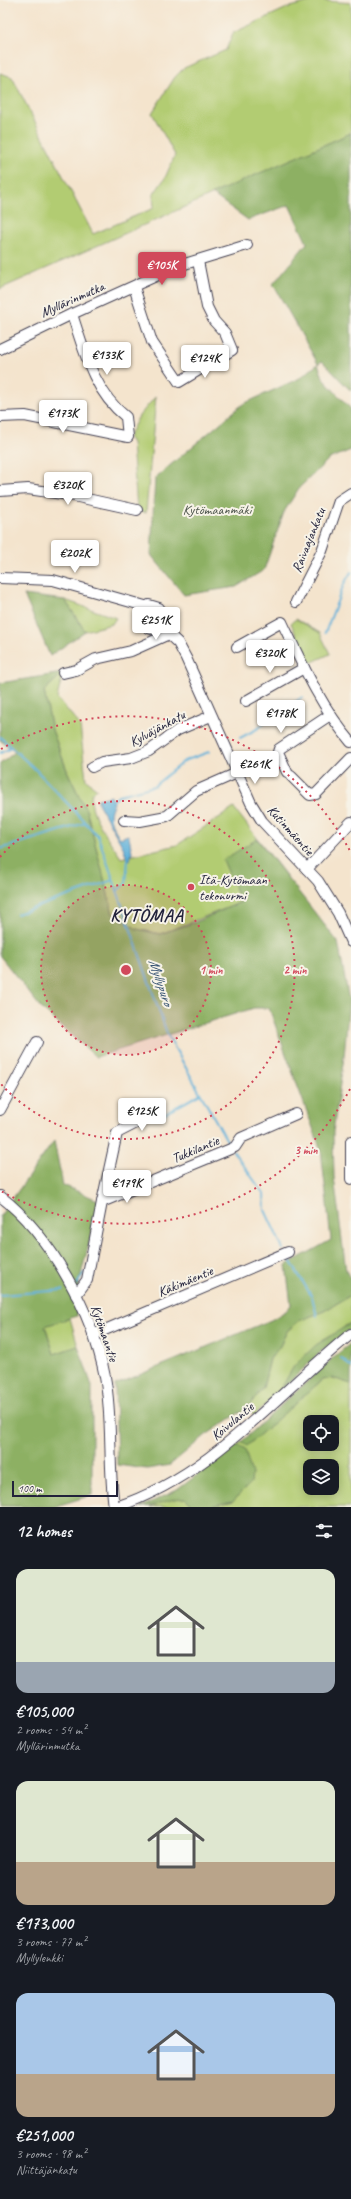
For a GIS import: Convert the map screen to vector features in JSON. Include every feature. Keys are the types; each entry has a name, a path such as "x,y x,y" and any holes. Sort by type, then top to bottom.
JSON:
{"street":[{"name":"Myllärinmutka","path":"0,349 72,314 178,266 247,245"},
{"path":"134,287 152,342 179,382 232,350 225,333 214,320 207,307 198,261"},
{"path":"0,417 25,416 128,437 126,417 112,406 90,369 72,314"},
{"path":"0,491 28,489 62,494 137,510"},
{"name":"Raivaajankatu","path":"296,602 322,551 339,501 351,493"},
{"path":"0,578 53,580 145,606 149,605 159,608 163,615 166,631"},
{"path":"145,606 142,618 145,625 156,630 166,631"},
{"path":"237,647 282,622 304,668 330,715 351,742"},
{"path":"63,673 76,670 96,659 131,651 166,631"},
{"name":"Kutinmäentie","path":"166,631 178,643 186,658 237,773 262,821 307,869 338,913 351,942"},
{"path":"246,701 304,668"},
{"path":"330,715 280,749 278,752 280,758 289,774 310,795 316,794 351,758"},
{"name":"Kylväjänkatu","path":"92,767 102,762 131,758 149,751 178,730 211,716"},
{"path":"124,820 140,821 167,816 196,791 237,773"},
{"path":"307,869 351,822"},
{"path":"0,1110 37,1042"},
{"path":"76,1295 87,1280 117,1133 158,1112"},
{"name":"Tukkilantie","path":"102,1202 231,1149 241,1138 296,1114"},
{"path":"351,1141 351,1180"},
{"name":"Kytömaantie","path":"0,1196 18,1210 38,1236 76,1295 93,1336 107,1392 110,1477 115,1507"},
{"name":"Käkimäentie","path":"93,1336 288,1252"},
{"name":"Koivulantie","path":"115,1507 168,1484 216,1454 251,1425 329,1352 351,1334"}],"green space":[{"path":"316,0 351,3 351,133 0,289 0,73 12,77 93,234 154,208 153,195 165,178 175,155 152,113 175,77 184,68 226,50 233,33 287,8"},
{"path":"351,133 351,391 322,361 318,364 273,284 307,243 289,205 248,220 212,194"},
{"name":"Kytömaanmäki","path":"318,364 324,380 351,409 351,450 329,459 299,488 284,512 264,570 236,587 184,595 151,555 155,478 243,404 300,378"},
{"path":"156,396 146,513 137,510 132,443 128,437 139,416"},
{"path":"24,595 65,600 85,631 50,656"},
{"path":"65,600 116,618 112,624 85,631"},
{"path":"296,619 320,633 330,654 308,664 291,623"},
{"path":"63,673 57,698 80,725 86,780 97,789 92,793 91,800 93,808 100,826 121,858 177,845 234,808 288,878 232,906 160,934 137,929 113,914 87,812 68,773 52,730 44,691"},
{"path":"63,673 44,691 52,730 68,773 87,812 113,914 137,929 160,934 196,922 241,902 223,860 257,839 338,942 349,1000 344,1057 333,1132 334,1177 346,1271 351,1279 351,1295 324,1311 299,1321 287,1331 280,1346 270,1359 263,1388 248,1407 206,1435 170,1465 147,1469 117,1465 115,1385 271,1320 286,1311 291,1305 286,1265 331,1240 321,1150 269,1008 254,1008 96,1057 41,1008 0,956 0,764 15,752 0,740 0,683"},
{"path":"54,1141 63,1185 100,1201 78,1286 77,1316 45,1326 54,1354 78,1346 92,1386 92,1495 53,1507 0,1506 0,1216"},
{"path":"351,1295 351,1323 345,1326 254,1416 248,1407 263,1388 270,1359 280,1346 287,1331 299,1321 324,1311"},
{"path":"70,1318 78,1346 54,1354 45,1325"},
{"path":"351,1323 351,1329 324,1349 279,1392 294,1366 316,1345"},
{"path":"351,1343 351,1384 333,1378 322,1380 247,1446 241,1442 336,1355"},
{"path":"333,1378 351,1384 351,1507 206,1507 233,1501 245,1450 237,1445 241,1442 247,1445 322,1380"},
{"path":"237,1445 245,1450 252,1474 251,1483 233,1501 206,1507 194,1507 185,1498 179,1498 152,1506 141,1507 177,1490"},
{"path":"172,1498 185,1498 194,1507 150,1507"}],"water":[{"path":"111,796 114,803 110,813 111,821 120,838 128,835 129,837 132,852 130,860 127,860 124,849 98,803 98,799"}],"waterway":[{"path":"325,633 344,584 351,572"},
{"path":"240,738 257,729 302,697"},
{"name":"Myllypuro","path":"0,737 36,770 98,836 168,1036 230,1146"},
{"path":"0,753 11,748"},
{"path":"111,803 119,795 154,786 184,761 209,752"},
{"path":"0,849 85,823"},
{"path":"117,891 126,883 128,858"},
{"path":"17,914 113,880"},
{"path":"162,1115 200,1094"},
{"name":"Myllypuro","path":"233,1151 264,1194 265,1210 283,1249"},
{"name":"Myllypuro","path":"288,1257 312,1297 317,1316"},
{"path":"77,1284 84,1273"},
{"path":"0,1295 63,1290"},
{"name":"Myllypuro","path":"341,1358 351,1367"}],"place":[{"name":"Itä-Kytömaan tekonurmi","path":"191,887"}],"district":[{"name":"KYTÖMAA","path":"147,915"}]}
